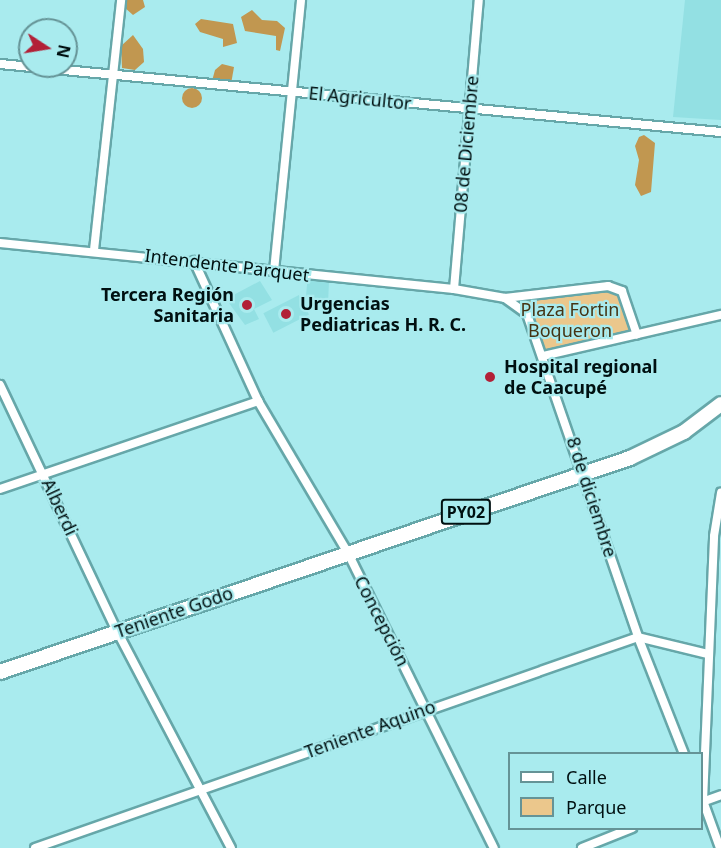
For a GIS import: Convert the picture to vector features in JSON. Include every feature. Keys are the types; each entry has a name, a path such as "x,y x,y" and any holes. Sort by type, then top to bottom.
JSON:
{"main road":[{"name":"PY02","path":"348,553 659,445 721,404"},
{"name":"Teniente Godo","path":"0,672 348,553"}],"street":[{"path":"94,250 121,0"},
{"path":"274,271 300,0"},
{"name":"08 de Diciembre","path":"454,289 478,0"},
{"name":"El Agricultor","path":"0,64 721,132"},
{"name":"Intendente Parquet","path":"0,243 94,250 454,289"},
{"name":"Concepción","path":"194,261 258,400 348,553 494,848"},
{"path":"505,298 608,286 622,291 637,335"},
{"name":"8 de diciembre","path":"454,289 505,298 527,314 584,471 638,637 684,752"},
{"path":"543,356 721,315"},
{"name":"Alberdi","path":"0,385 44,472 117,631 231,848"},
{"path":"0,489 258,400"},
{"path":"703,776 714,536 721,493"},
{"path":"638,637 708,654"},
{"name":"Teniente Aquino","path":"35,848 200,791 426,708 638,637"},
{"path":"703,800 721,795"},
{"path":"703,803 720,848"},
{"path":"582,848 627,830"}],"shaded area":[{"path":"124,0 143,0 145,7 133,15 124,7"},
{"path":"685,0 721,0 721,120 673,117"},
{"path":"252,10 262,20 277,21 285,28 280,51 276,50 276,36 245,31 241,17"},
{"path":"201,19 233,24 237,43 223,47 223,39 200,32 195,24"},
{"path":"133,35 143,49 144,62 135,70 122,68 121,46"},
{"path":"222,64 234,67 231,84 212,81 215,70"},
{"path":"188,88 196,88 202,94 202,102 196,108 188,108 182,102 182,94"},
{"path":"644,135 655,143 651,192 641,196 635,185 639,160 635,146 639,137"},
{"path":"308,274 329,281 328,304 306,296"},
{"name":"Tercera Región Sanitaria","path":"260,281 272,300 254,309 259,319 245,325 226,299"},
{"name":"Urgencias Pediatricas H. R. C.","path":"299,295 309,315 273,333 263,313"}],"green space":[{"name":"Plaza Fortin Boqueron","path":"608,286 622,291 637,335 543,356 527,314 505,298"}],"place":[{"name":"Tercera Región Sanitaria","path":"247,305"},
{"name":"Urgencias Pediatricas H. R. C.","path":"286,314"},
{"name":"Hospital regional de Caacupé","path":"490,377"}]}
